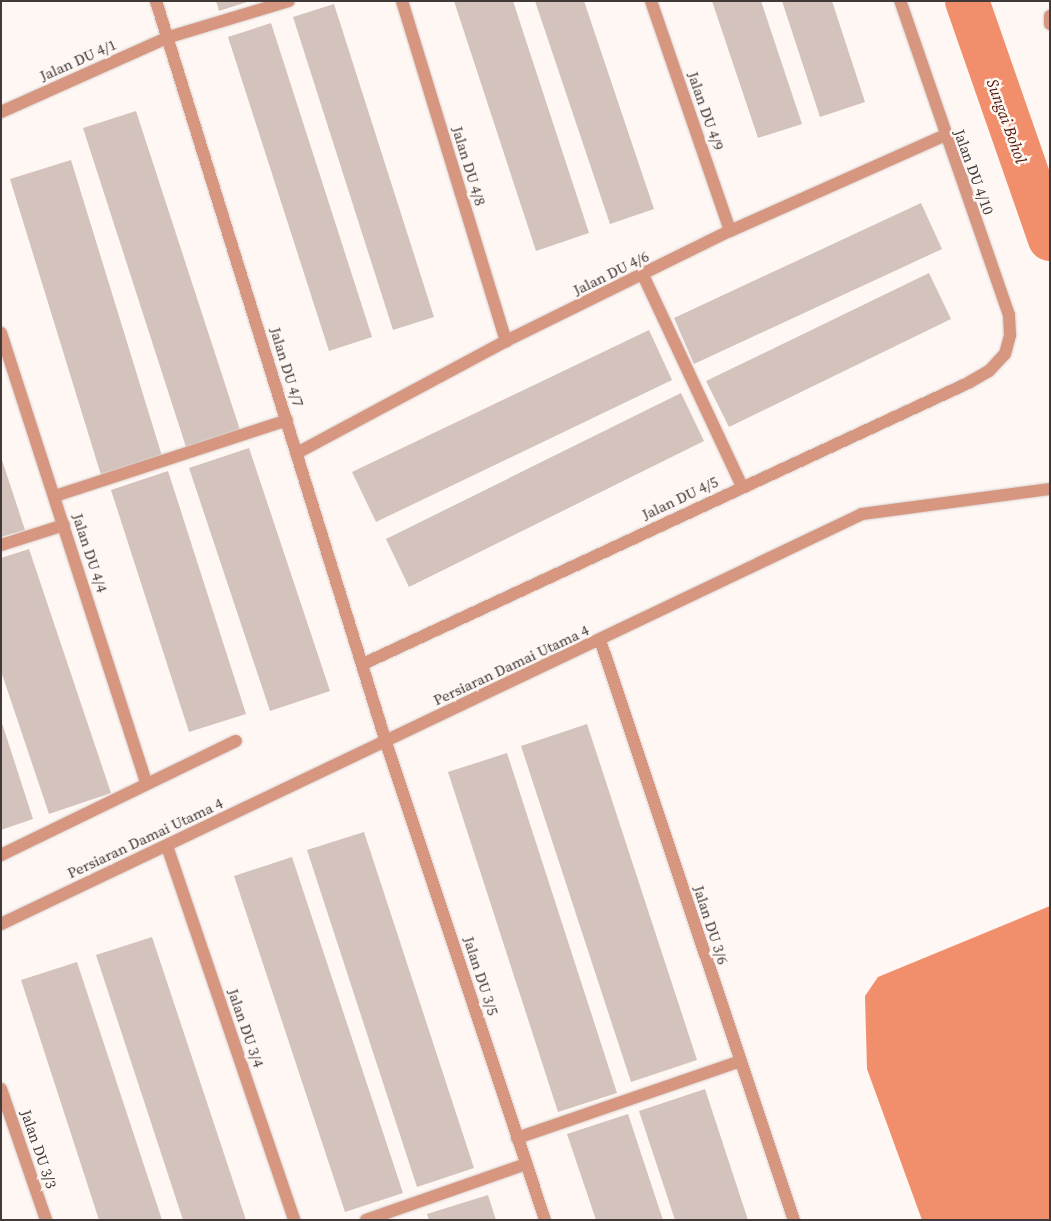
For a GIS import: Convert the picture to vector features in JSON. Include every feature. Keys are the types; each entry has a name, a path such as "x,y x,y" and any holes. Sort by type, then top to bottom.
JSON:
{"street":[{"name":"Jalan DU 4/7","path":"156,1 169,36 287,420 299,452 386,742"},
{"name":"Jalan DU 4/1","path":"1,112 169,36 289,1"},
{"name":"Jalan DU 4/8","path":"402,1 506,341"},
{"name":"Jalan DU 4/9","path":"651,1 730,231"},
{"name":"Jalan DU 4/10","path":"900,1 943,136 1009,315 1010,335 1005,354"},
{"path":"1050,16 1050,24"},
{"name":"Jalan DU 4/6","path":"299,452 506,341 643,276 730,231 943,136"},
{"path":"643,276 742,486"},
{"name":"Jalan DU 4/4","path":"1,334 55,496 146,783"},
{"name":"Jalan DU 4/5","path":"363,664 742,486 968,383 989,371 1005,354"},
{"path":"55,496 287,420"},
{"name":"Persiaran Damai Utama 4","path":"1,924 862,514 1050,489"},
{"path":"1,545 64,525"},
{"name":"Jalan DU 3/6","path":"600,640 738,1062 794,1220"},
{"path":"1,855 236,741"},
{"name":"Jalan DU 3/5","path":"386,742 546,1220"},
{"name":"Jalan DU 3/4","path":"167,846 294,1220"},
{"path":"517,1138 738,1062"},
{"name":"Jalan DU 3/3","path":"1,1089 46,1220"},
{"path":"366,1220 526,1164"}],"shaded area":[{"path":"1050,906 1050,1220 922,1220 867,1069 865,996 878,977"}],"building":[{"path":"216,1 247,1 247,2 219,11"},
{"path":"454,1 513,1 589,233 536,251"},
{"path":"535,1 584,1 654,209 610,224"},
{"path":"712,1 761,1 802,124 758,138"},
{"path":"782,1 832,1 865,102 820,117"},
{"path":"334,4 434,317 393,330 293,17"},
{"path":"271,23 372,337 329,351 228,37"},
{"path":"136,111 240,430 186,447 83,128"},
{"path":"71,160 162,456 101,475 10,179"},
{"path":"921,203 942,249 694,364 674,318"},
{"path":"929,273 951,319 729,427 706,381"},
{"path":"649,330 672,380 376,522 352,472"},
{"path":"681,393 704,441 409,587 386,539"},
{"path":"249,448 330,691 270,711 189,468"},
{"path":"1,457 25,530 1,537"},
{"path":"168,471 246,714 189,732 111,490"},
{"path":"29,549 111,793 49,814 1,671 1,558"},
{"path":"1,720 33,819 1,830"},
{"path":"587,724 697,1060 631,1082 521,746"},
{"path":"507,753 617,1093 558,1112 448,772"},
{"path":"364,832 474,1168 417,1187 307,850"},
{"path":"292,857 403,1193 345,1212 234,876"},
{"path":"152,937 246,1220 183,1220 96,955"},
{"path":"77,962 162,1220 99,1220 21,980"},
{"path":"705,1089 748,1220 675,1220 639,1111"},
{"path":"628,1114 663,1220 596,1220 567,1134"},
{"path":"488,1195 496,1220 429,1220 427,1214"}],"waterway":[{"name":"Sungai Bohol","path":"967,1 1050,239"}]}
